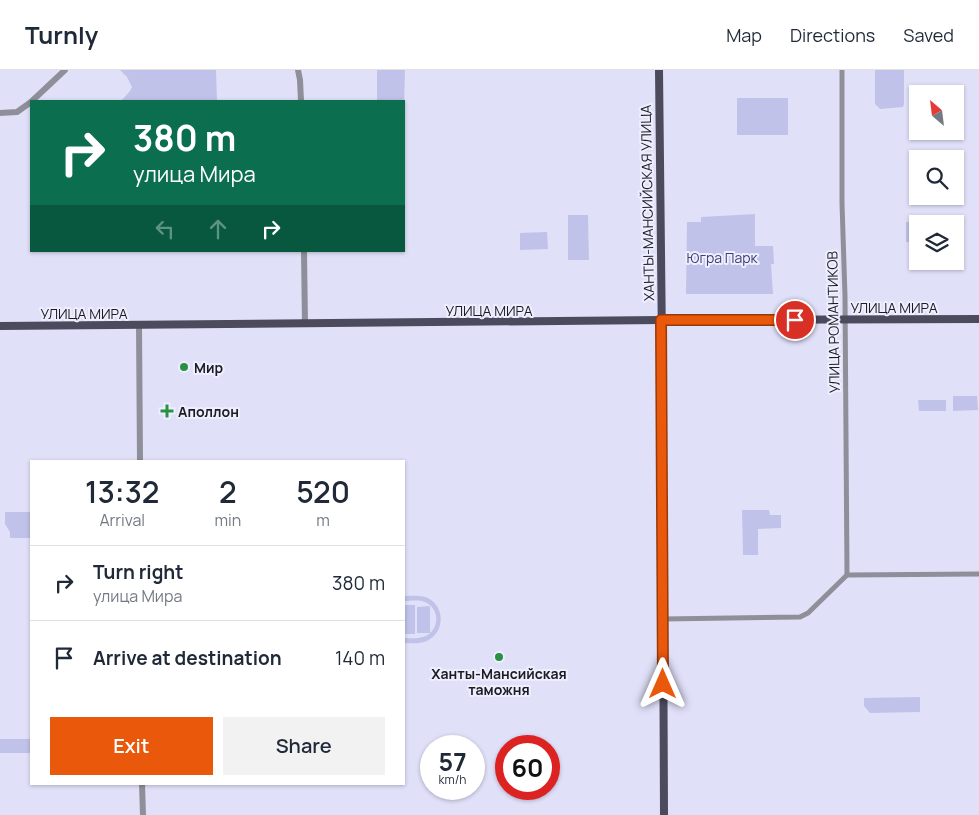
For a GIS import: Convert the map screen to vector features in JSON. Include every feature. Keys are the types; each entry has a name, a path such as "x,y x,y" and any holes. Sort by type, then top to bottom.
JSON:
{"main road":[{"name":"ХАНТЫ-МАНСИЙСКАЯ УЛИЦА","path":"658,70 664,815"},
{"name":"УЛИЦА МИРА","path":"0,326 979,319"}],"street":[{"path":"34,100 65,70"},
{"path":"298,70 301,100"},
{"name":"УЛИЦА РОМАНТИКОВ","path":"842,70 847,575"},
{"path":"0,113 17,112 30,103"},
{"path":"304,252 305,324"},
{"path":"139,325 140,460"},
{"path":"663,618 800,617 808,614 847,575 979,574"},
{"path":"142,785 142,815"}],"green space":[{"path":"120,70 216,70 217,100 122,100 132,87 127,77"},
{"path":"377,70 405,70 404,100 377,100"},
{"path":"875,70 904,70 903,107 880,109 875,104"},
{"path":"737,98 788,98 788,135 737,135"},
{"name":"Югра Парк","path":"755,214 755,246 773,246 774,264 771,264 773,294 686,294 687,222 701,222 701,217"},
{"path":"568,215 588,215 589,260 568,260"},
{"path":"906,222 909,222 909,242 906,242"},
{"path":"547,232 548,249 520,250 520,233"},
{"path":"953,396 977,396 978,410 953,411"},
{"path":"918,400 946,400 946,411 919,411"},
{"path":"742,510 769,510 770,515 781,515 781,528 758,529 758,555 743,555"},
{"path":"5,512 30,512 30,538 10,538 10,532 5,524"},
{"path":"405,596 428,598 438,608 441,622 436,634 431,639 422,643 405,643 405,638 423,637 432,631 435,626 435,611 427,603 405,601"},
{"path":"405,605 415,605 415,634 405,634"},
{"path":"430,606 430,633 417,633 417,607"},
{"path":"920,697 920,712 870,713 864,706 864,698"},
{"path":"0,739 30,739 30,753 0,753"}],"place":[{"name":"Мир","path":"184,367"},
{"name":"Аполлон","path":"167,411"},
{"name":"Ханты-Мансийская таможня","path":"499,657"}],"route":[{"path":"663,684 661,320 795,320"}]}
